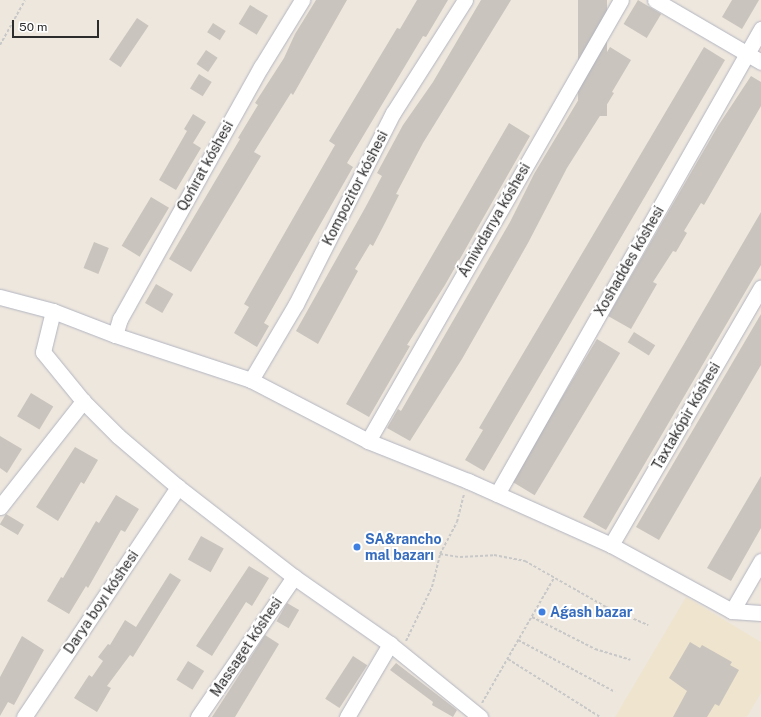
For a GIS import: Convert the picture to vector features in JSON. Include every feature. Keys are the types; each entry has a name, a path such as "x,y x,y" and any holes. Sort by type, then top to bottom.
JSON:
{"street":[{"name":"Qońırat kóshesi","path":"114,335 124,312 260,67 302,0"},
{"name":"Kompozitor kóshesi","path":"251,380 296,304 393,113 465,0"},
{"name":"Ámiwdarıya kóshesi","path":"368,441 621,0"},
{"path":"655,0 761,62"},
{"name":"Xoshaddes kóshesi","path":"497,494 761,29"},
{"name":"Taxtakópir kóshesi","path":"611,544 761,287"},
{"path":"0,297 52,311 114,335 251,380 368,441 468,481 611,544 732,611 761,613"},
{"path":"52,311 43,352 83,401 118,436 178,488 294,576 395,648 478,715"},
{"path":"0,507 83,401"},
{"name":"Darya boyı kóshesi","path":"24,717 178,488"},
{"path":"732,611 761,561"},
{"name":"Massaget kóshesi","path":"198,717 294,576"},
{"path":"347,717 395,648"}],"path":[{"path":"0,45 25,0"},
{"path":"395,648 432,587 440,554 457,522 460,503 468,481"},
{"path":"440,554 460,557 494,556 525,561 606,607 648,625"},
{"path":"478,715 518,640 554,578"},
{"path":"532,617 595,649 630,660"},
{"path":"518,640 615,692"},
{"path":"508,659 600,717"}],"shaded area":[{"path":"686,597 761,642 761,693 747,717 615,717"}],"building":[{"path":"316,0 347,0 293,95 291,93 254,152 261,156 191,272 169,259 240,139 238,138 258,105 255,103 284,58 295,34"},
{"path":"417,0 448,0 426,37 423,36 347,163 353,167 264,323 269,326 257,347 234,333 249,307 244,304 335,145 329,141 397,28 400,29"},
{"path":"481,0 511,0 423,143 396,194 399,195 373,246 370,244 355,269 358,271 318,344 296,331 382,176 377,173 403,125 433,82"},
{"path":"578,0 607,0 607,116 578,116"},
{"path":"638,0 661,14 647,38 624,24"},
{"path":"732,0 759,0 742,29 722,17"},
{"path":"250,5 268,16 257,35 239,24"},
{"path":"137,18 149,26 121,67 109,59"},
{"path":"213,23 226,31 220,40 207,32"},
{"path":"610,47 631,60 612,92 614,93 567,168 528,243 462,359 410,441 387,428 398,409 401,411 510,222 534,174"},
{"path":"704,47 725,60 484,471 465,460 483,430 479,428"},
{"path":"206,50 218,58 208,72 196,64"},
{"path":"199,74 212,82 203,96 190,88"},
{"path":"751,76 761,82 761,106 704,205 701,203 684,231 687,233 676,252 673,251 653,282 657,284 631,329 608,316 718,126"},
{"path":"193,114 206,122 193,143 201,148 176,190 159,180 187,131 184,129"},
{"path":"509,123 530,136 445,285 407,345 410,346 369,417 346,404"},
{"path":"151,197 169,208 140,257 122,246"},
{"path":"761,212 761,265 606,530 583,517"},
{"path":"94,242 109,248 98,274 84,268"},
{"path":"156,284 173,294 162,313 145,303"},
{"path":"761,314 761,365 659,540 636,527"},
{"path":"634,332 655,345 649,355 628,342"},
{"path":"597,339 620,353 535,495 512,481"},
{"path":"31,393 53,406 39,430 17,416"},
{"path":"0,436 22,449 7,473 0,468"},
{"path":"75,447 98,460 84,484 81,482 58,521 36,507"},
{"path":"761,476 761,528 731,581 707,568"},
{"path":"116,495 139,509 125,532 121,530 88,588 86,586 69,614 47,601 61,577 63,578 96,521 99,523"},
{"path":"6,514 24,525 18,535 0,524"},
{"path":"201,536 224,549 211,572 188,560"},
{"path":"249,566 269,578 252,606 246,602 212,656 196,646"},
{"path":"170,573 181,580 133,657 130,655 107,686 111,688 97,712 74,698 89,675 92,677 103,661 98,657 108,644 110,645 125,620 136,627"},
{"path":"287,603 299,610 289,628 276,621"},
{"path":"265,635 279,644 235,717 212,717"},
{"path":"22,636 44,650 14,705 8,702 0,716 0,677"},
{"path":"690,642 700,648 702,645 732,662 730,665 739,670 719,706 715,704 707,717 673,717 687,691 669,678"},
{"path":"353,656 367,665 339,708 325,699"},
{"path":"188,661 204,671 192,690 176,680"},
{"path":"396,663 457,710 453,717 432,705 433,702 390,670"}],"place":[{"name":"SA&rancho mal bazarı","path":"357,547"},
{"name":"Aǵash bazar","path":"542,612"}]}
